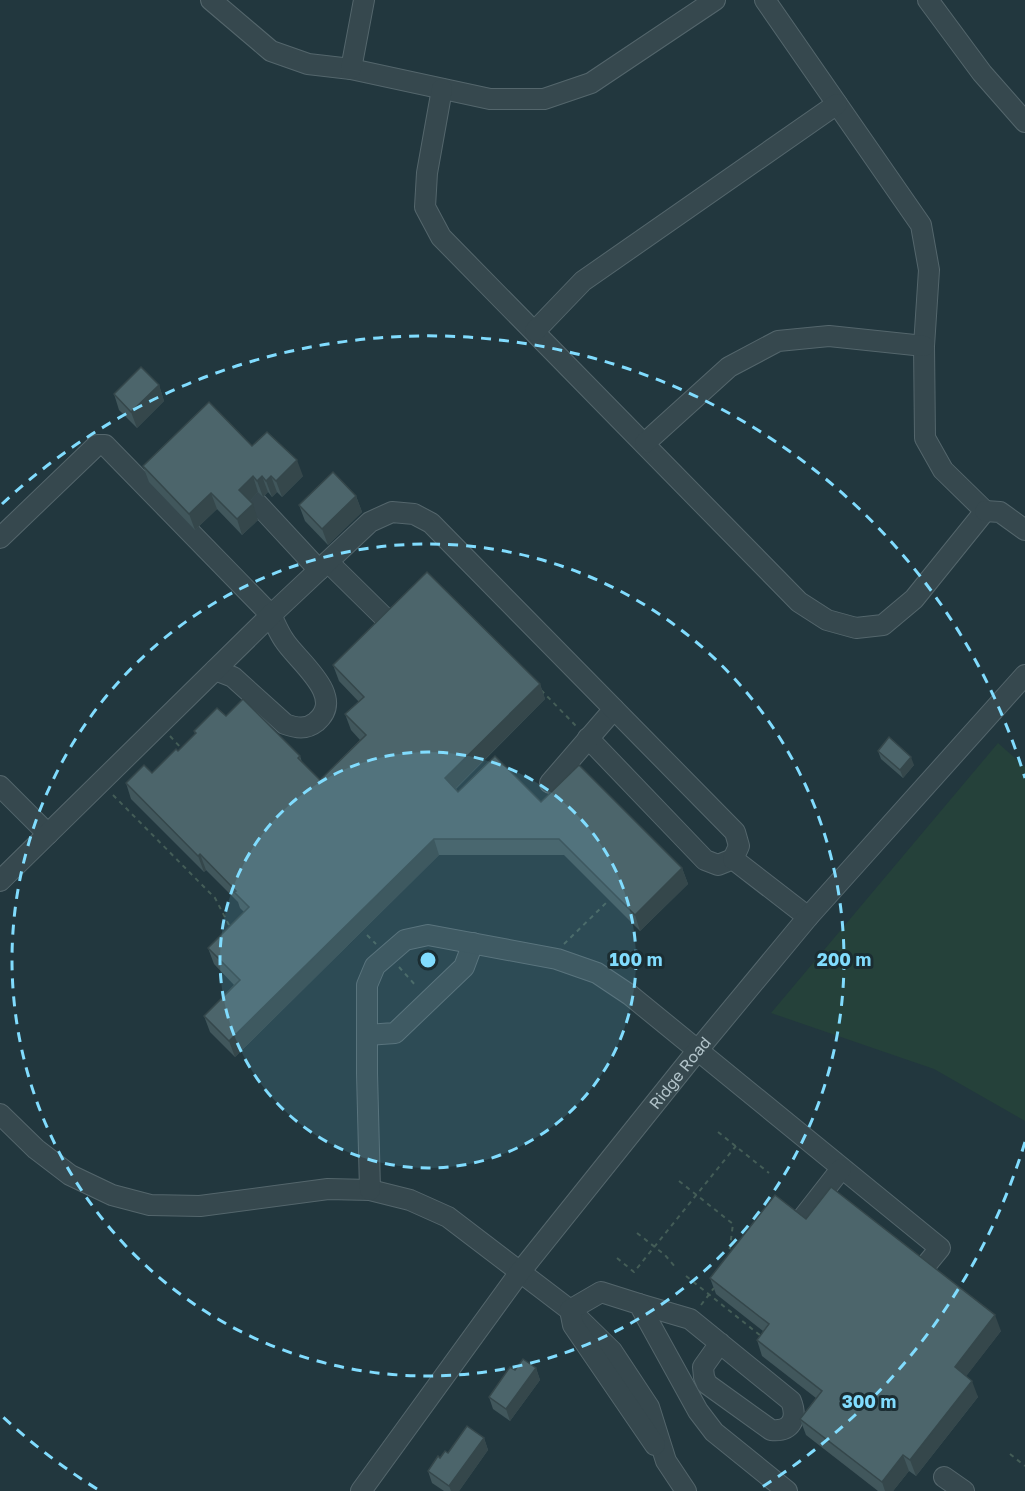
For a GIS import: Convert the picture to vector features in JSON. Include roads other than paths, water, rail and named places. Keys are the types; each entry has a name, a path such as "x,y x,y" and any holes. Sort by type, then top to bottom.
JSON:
{"street":[{"path":"211,0 271,51 308,64 351,69 490,99 544,99 591,83 715,0"},
{"path":"351,69 364,0"},
{"path":"765,0 921,225 929,270 924,346 925,438 943,471 985,511 1000,512 1025,530"},
{"path":"928,0 982,73 1025,122"},
{"path":"441,89 427,173 425,207 441,237 799,602 827,620 856,628 883,625 914,599 985,511"},
{"path":"535,331 583,281 837,104"},
{"path":"645,443 729,367 778,341 829,336 924,346"},
{"path":"0,538 97,445 105,445 271,615 284,641 323,688 326,701 320,718 304,728 294,728 285,724 233,677 215,670"},
{"path":"255,501 324,566 390,623"},
{"path":"0,881 271,615 370,522 392,512 414,514 431,523 735,832 739,846 733,859 718,865 705,860 588,738"},
{"name":"Ridge Road","path":"361,1491 520,1272 697,1051 808,917 1025,675"},
{"path":"550,783 614,709"},
{"path":"0,786 48,834"},
{"path":"733,859 808,917"},
{"path":"370,1190 367,985 375,966 405,940 428,935 557,959 597,973 630,994 940,1248 922,1270"},
{"path":"367,1035 395,1033 464,967 473,943"},
{"path":"0,1114 36,1149 70,1175 112,1195 150,1205 200,1206 328,1189 370,1190 410,1200 448,1217 570,1310 612,1351 649,1407 666,1461 686,1491"},
{"path":"798,1224 842,1169"},
{"path":"570,1310 601,1292 690,1319 720,1343 791,1401 794,1419 788,1426 779,1431 771,1430 707,1383 703,1367 720,1343"},
{"path":"639,1304 698,1412 714,1432 787,1491"},
{"path":"944,1477 964,1491"}]}
